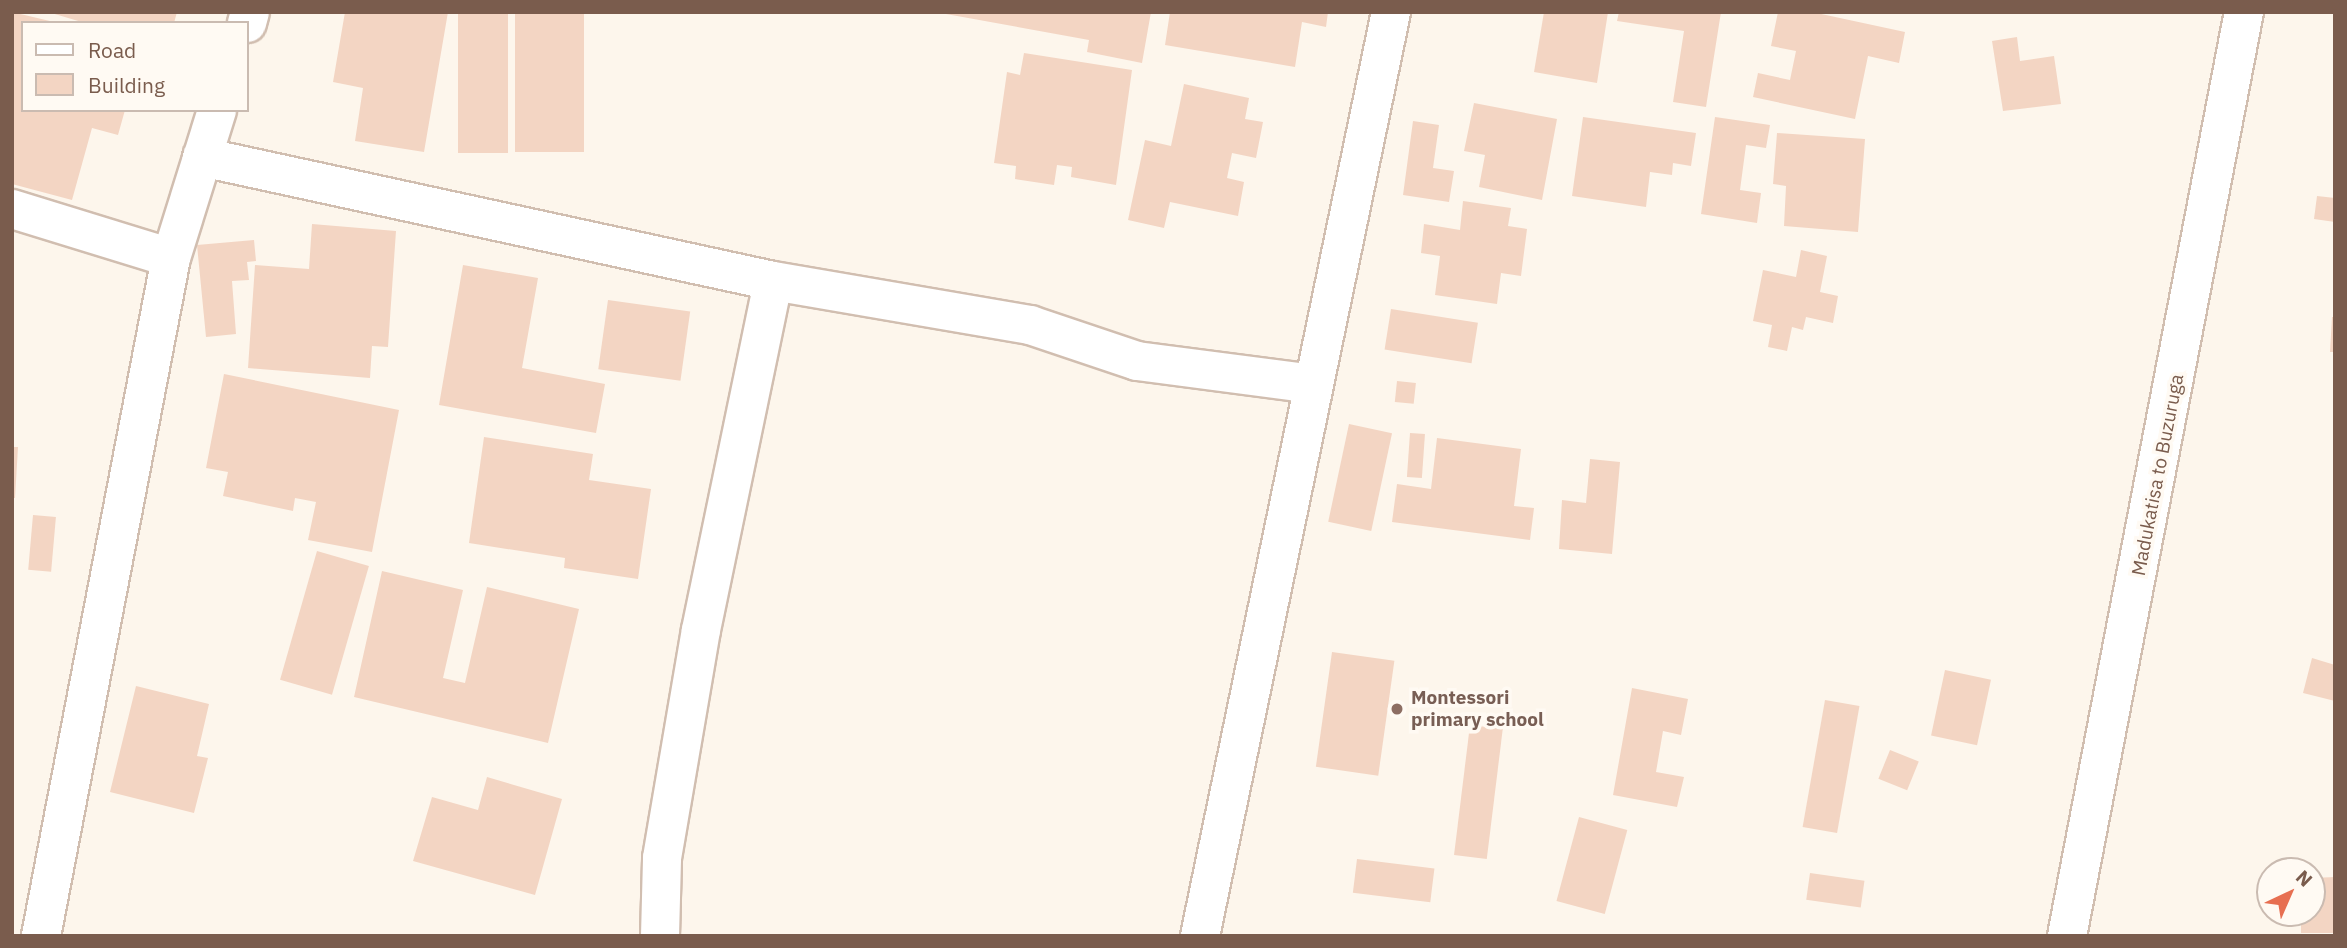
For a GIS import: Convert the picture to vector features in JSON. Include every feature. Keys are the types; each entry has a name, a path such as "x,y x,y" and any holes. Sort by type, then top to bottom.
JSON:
{"street":[{"path":"1200,936 1391,12"},
{"name":"Madukatisa to Buzuruga","path":"2067,936 2244,12"},
{"path":"41,936 171,258 216,112"},
{"path":"202,157 773,281 1030,325 1138,361 1313,384"},
{"path":"12,209 171,258"},
{"path":"660,936 663,858 701,630 773,281"}],"building":[{"path":"12,12 50,21 21,21 21,112 124,112 118,135 92,128 72,200 12,184"},
{"path":"48,12 177,12 175,21 78,21"},
{"path":"345,12 448,12 424,152 355,141 363,88 333,82"},
{"path":"458,12 508,12 508,153 458,153"},
{"path":"515,12 584,12 584,152 515,152"},
{"path":"1151,12 1142,63 1087,52 1089,40 946,14"},
{"path":"1170,12 1328,12 1326,27 1302,22 1295,67 1165,45"},
{"path":"1544,12 1608,12 1597,83 1534,72"},
{"path":"1619,12 1721,12 1706,107 1673,102 1684,31 1617,21"},
{"path":"1778,12 1812,12 1905,32 1899,63 1868,56 1855,119 1753,97 1758,73 1790,80 1796,51 1771,46"},
{"path":"2017,37 2020,61 2054,56 2061,104 2003,111 1992,41"},
{"path":"1024,53 1132,70 1116,185 1071,177 1072,167 1057,165 1054,185 1015,179 1016,166 994,163 1007,72 1020,75"},
{"path":"1184,84 1249,98 1245,119 1263,122 1256,158 1232,153 1227,178 1244,182 1238,216 1170,202 1164,228 1128,220 1145,140 1171,146"},
{"path":"1474,103 1557,119 1542,200 1479,187 1485,155 1464,151"},
{"path":"1583,117 1696,133 1691,166 1673,163 1672,175 1650,172 1646,207 1572,196"},
{"path":"1715,117 1770,125 1766,148 1746,145 1740,190 1761,193 1757,223 1701,214"},
{"path":"1413,121 1439,125 1433,168 1454,171 1449,202 1403,195"},
{"path":"1777,133 1865,139 1858,232 1784,226 1786,186 1773,184"},
{"path":"2317,196 2335,198 2335,222 2314,219"},
{"path":"1463,201 1511,208 1508,226 1527,229 1521,276 1501,273 1497,304 1435,295 1440,256 1421,253 1424,224 1460,230"},
{"path":"312,224 396,231 388,347 372,346 370,378 248,368 255,265 309,269"},
{"path":"254,240 256,261 247,262 249,280 232,281 236,334 206,337 197,245"},
{"path":"1801,250 1827,256 1820,292 1838,296 1833,323 1806,317 1803,330 1792,327 1787,351 1768,347 1772,325 1753,321 1763,270 1796,277"},
{"path":"463,265 538,278 522,368 605,384 596,433 439,405"},
{"path":"608,300 690,312 680,381 598,369"},
{"path":"1391,309 1478,323 1472,363 1385,349"},
{"path":"2332,317 2335,317 2335,352 2330,352"},
{"path":"224,374 399,410 372,552 308,540 316,502 295,498 293,511 223,496 228,472 206,468"},
{"path":"1397,381 1416,383 1414,404 1395,402"},
{"path":"1349,424 1392,433 1371,531 1328,522"},
{"path":"1410,433 1425,434 1422,478 1407,477"},
{"path":"484,437 593,454 589,480 651,489 638,579 564,568 565,558 469,543"},
{"path":"1437,438 1521,449 1514,506 1534,508 1530,540 1392,522 1397,484 1431,489"},
{"path":"12,447 18,447 15,498 12,498"},
{"path":"1590,459 1620,462 1612,554 1559,549 1562,500 1586,503"},
{"path":"33,515 56,517 51,572 28,570"},
{"path":"317,551 369,566 332,695 280,680"},
{"path":"382,571 463,590 443,678 465,683 487,587 579,609 548,743 354,697"},
{"path":"1332,652 1394,661 1378,776 1316,767"},
{"path":"2312,658 2335,665 2335,701 2303,693"},
{"path":"1945,670 1991,680 1977,745 1931,736"},
{"path":"136,686 209,704 197,756 208,758 194,813 110,792"},
{"path":"1632,688 1688,699 1681,735 1663,731 1656,772 1684,777 1677,807 1613,795"},
{"path":"1825,700 1859,706 1837,833 1803,827"},
{"path":"1470,725 1503,729 1487,859 1454,855"},
{"path":"1890,750 1919,762 1907,790 1878,779"},
{"path":"487,777 562,799 535,895 413,861 432,797 478,810"},
{"path":"1579,817 1627,830 1605,914 1556,901"},
{"path":"1357,859 1434,869 1430,902 1353,893"},
{"path":"1810,873 1864,881 1861,907 1806,900"},
{"path":"2326,877 2335,877 2335,933 2301,933 2301,927 2326,927"}],"place":[{"name":"Montessori primary school","path":"1397,709"}]}
